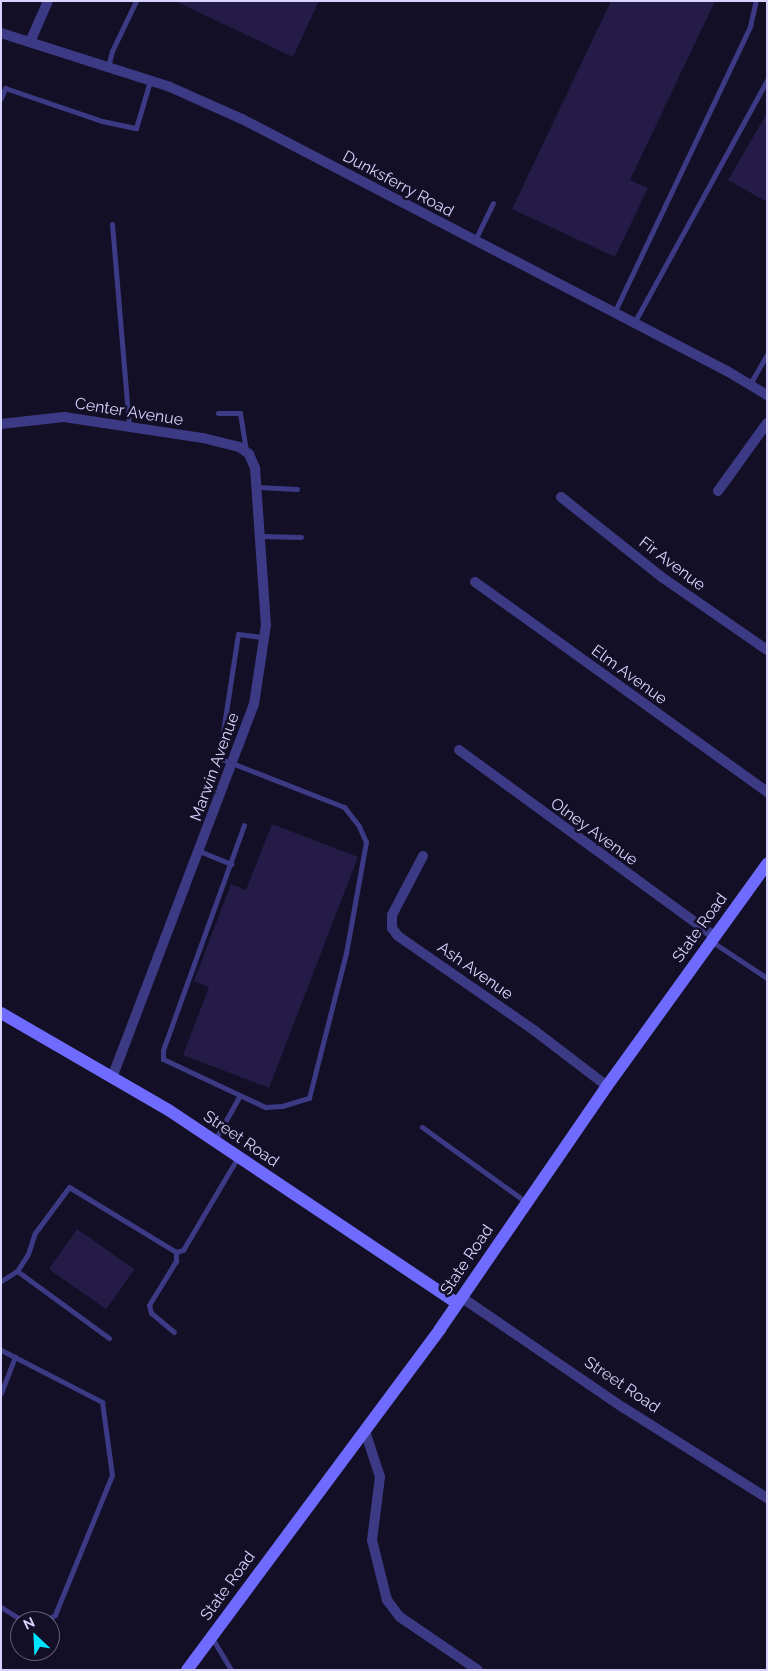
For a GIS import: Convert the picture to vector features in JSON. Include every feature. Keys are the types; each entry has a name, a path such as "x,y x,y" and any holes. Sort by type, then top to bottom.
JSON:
{"main road":[{"name":"State Road","path":"187,1670 365,1431 459,1300 607,1086 767,864"},
{"name":"Street Road","path":"1,1013 113,1075 459,1300"}],"street":[{"path":"30,42 48,1"},
{"name":"Dunksferry Road","path":"1,33 185,93 242,119 750,384 767,395"},
{"name":"Center Avenue","path":"1,424 64,417 203,438 248,453"},
{"path":"718,491 767,423"},
{"name":"Marwin Avenue","path":"113,1075 254,704 264,637 258,487 248,453"},
{"name":"Fir Avenue","path":"562,497 663,578 767,650"},
{"name":"Elm Avenue","path":"475,582 767,792"},
{"name":"Olney Avenue","path":"459,750 712,938"},
{"name":"Ash Avenue","path":"423,856 392,915 392,928 398,936 535,1031 607,1086"},
{"name":"Street Road","path":"459,1300 624,1408 767,1498"},
{"path":"365,1431 380,1476 372,1540 387,1600 400,1617 478,1670"}],"lane":[{"path":"108,67 112,51 136,1"},
{"path":"613,313 750,26 756,1"},
{"path":"634,324 767,80"},
{"path":"1,98 5,88 102,121 136,128 150,81"},
{"path":"474,241 493,203"},
{"path":"112,224 129,427"},
{"path":"750,384 767,355"},
{"path":"218,413 240,413 248,453"},
{"path":"258,487 297,489"},
{"path":"261,536 302,537"},
{"path":"244,826 163,1050 163,1059 266,1107 282,1106 309,1098 346,952 366,842 358,826 344,807 232,761 218,758 238,634 264,637"},
{"path":"199,851 231,864"},
{"path":"712,938 767,978"},
{"path":"215,1141 240,1095"},
{"path":"422,1127 526,1202"},
{"path":"176,1252 188,1245 238,1157"},
{"path":"1,1280 17,1271 28,1254 35,1233 69,1187 176,1252"},
{"path":"174,1332 151,1313 149,1304 176,1261 176,1252"},
{"path":"17,1271 109,1338"},
{"path":"1,1350 102,1402 112,1475 57,1611"},
{"path":"1,1393 15,1357"},
{"path":"211,1637 231,1670"}],"building":[{"path":"175,1 319,1 293,57"},
{"path":"611,1 715,1 630,180 648,188 615,257 512,209"},
{"path":"767,113 767,202 728,180"},
{"path":"272,824 358,857 269,1088 183,1055 209,987 194,981 231,884 246,890"},
{"path":"77,1229 134,1269 106,1309 49,1269"}]}
